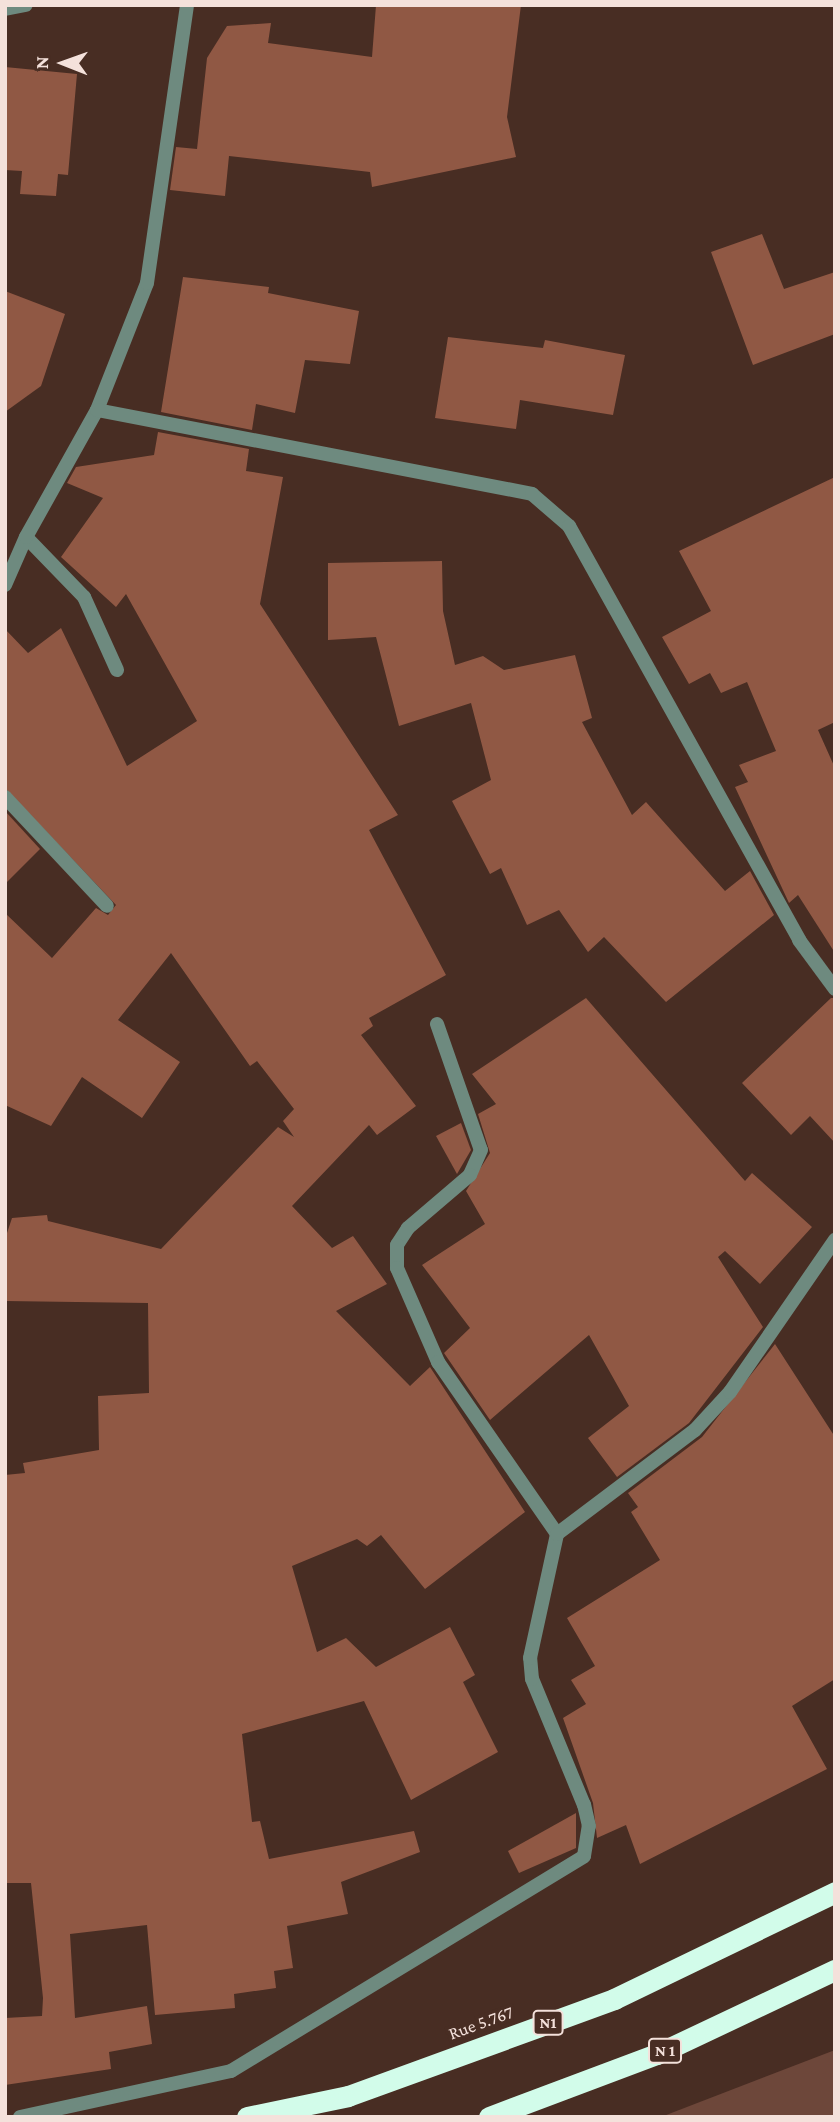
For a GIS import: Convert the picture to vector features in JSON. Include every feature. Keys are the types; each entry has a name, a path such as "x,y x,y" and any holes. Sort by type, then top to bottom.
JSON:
{"highway":[{"name":"Rue 5.767","path":"247,2117 348,2096 614,1999 835,1892"},
{"name":"N 1","path":"489,2117 657,2054 835,1970"}],"street":[{"path":"5,9 26,5"},
{"path":"5,585 26,537 97,410 132,335 147,283 187,5"},
{"path":"97,410 532,494 554,507 799,940 835,989"},
{"path":"26,537 85,597 117,670"},
{"path":"5,797 107,906"},
{"path":"437,1024 481,1150 470,1175 408,1228 397,1245 397,1268 438,1362 557,1534"},
{"path":"20,2117 232,2071 584,1856 589,1826 584,1805 532,1679 530,1658 557,1534 695,1430 730,1392 835,1240"}],"shaded area":[{"path":"835,2050 835,2117 661,2117"}],"building":[{"path":"376,5 521,5 507,117 516,157 372,187 370,172 229,156 225,196 170,190 176,147 197,149 207,58 227,26 271,23 268,43 372,57"},
{"path":"5,67 77,74 68,175 58,174 56,196 20,194 22,171 5,170"},
{"path":"762,234 784,289 835,272 835,334 753,365 711,252"},
{"path":"183,277 269,287 268,293 359,311 350,364 305,360 295,413 256,404 252,430 161,412"},
{"path":"5,291 65,314 41,386 5,412"},
{"path":"448,337 543,348 545,340 625,355 613,415 520,400 516,429 435,418"},
{"path":"158,432 249,449 246,471 283,477 260,604 398,815 369,830 446,975 369,1018 373,1026 361,1035 416,1106 377,1135 369,1125 292,1206 332,1248 353,1236 387,1284 336,1311 410,1386 430,1367 525,1512 425,1589 381,1535 367,1546 357,1539 292,1566 317,1652 346,1638 376,1667 450,1627 475,1675 463,1682 498,1752 411,1800 364,1701 242,1734 252,1822 260,1821 269,1859 414,1831 420,1852 341,1882 348,1914 287,1926 293,1968 274,1971 276,1988 234,1994 235,2008 155,2015 147,1925 70,1934 75,2018 147,2006 152,2044 109,2052 111,2069 5,2085 5,2018 42,2016 43,1998 31,1883 5,1883 5,1475 25,1473 23,1463 99,1450 98,1396 149,1393 148,1303 5,1301 5,1239 12,1218 47,1215 48,1221 161,1249 278,1127 294,1137 283,1121 294,1109 257,1061 250,1066 171,953 118,1020 180,1062 142,1118 82,1077 51,1126 5,1105 5,913 52,958 96,908 108,915 116,905 5,788 5,629 28,653 61,628 127,766 197,721 126,594 116,607 61,557 103,498 67,483 76,467 154,455"},
{"path":"835,477 835,722 818,730 835,768 835,953 798,895 789,903 735,787 748,782 739,765 776,751 747,682 721,693 710,673 689,684 662,637 711,611 679,551"},
{"path":"442,561 443,611 455,665 483,656 504,670 575,655 592,718 582,722 632,815 646,802 725,891 750,871 774,915 666,1002 604,937 588,952 559,910 527,925 501,868 490,874 452,801 491,780 471,703 399,726 376,637 328,640 328,563"},
{"path":"5,811 40,849 5,884"},
{"path":"586,998 745,1181 752,1173 812,1227 760,1284 725,1251 718,1257 763,1327 689,1423 617,1477 588,1438 629,1406 589,1335 490,1420 444,1353 470,1328 422,1265 485,1224 466,1191 490,1153 478,1114 496,1104 472,1074"},
{"path":"831,998 835,998 835,1143 810,1116 791,1135 742,1083"},
{"path":"461,1123 471,1150 457,1174 436,1136"},
{"path":"775,1344 835,1437 835,1679 792,1706 827,1769 640,1864 626,1825 597,1838 593,1803 563,1718 586,1704 571,1680 595,1666 567,1618 660,1560 631,1512 638,1507 628,1493 702,1437"},
{"path":"576,1813 576,1848 519,1873 508,1851"}]}
